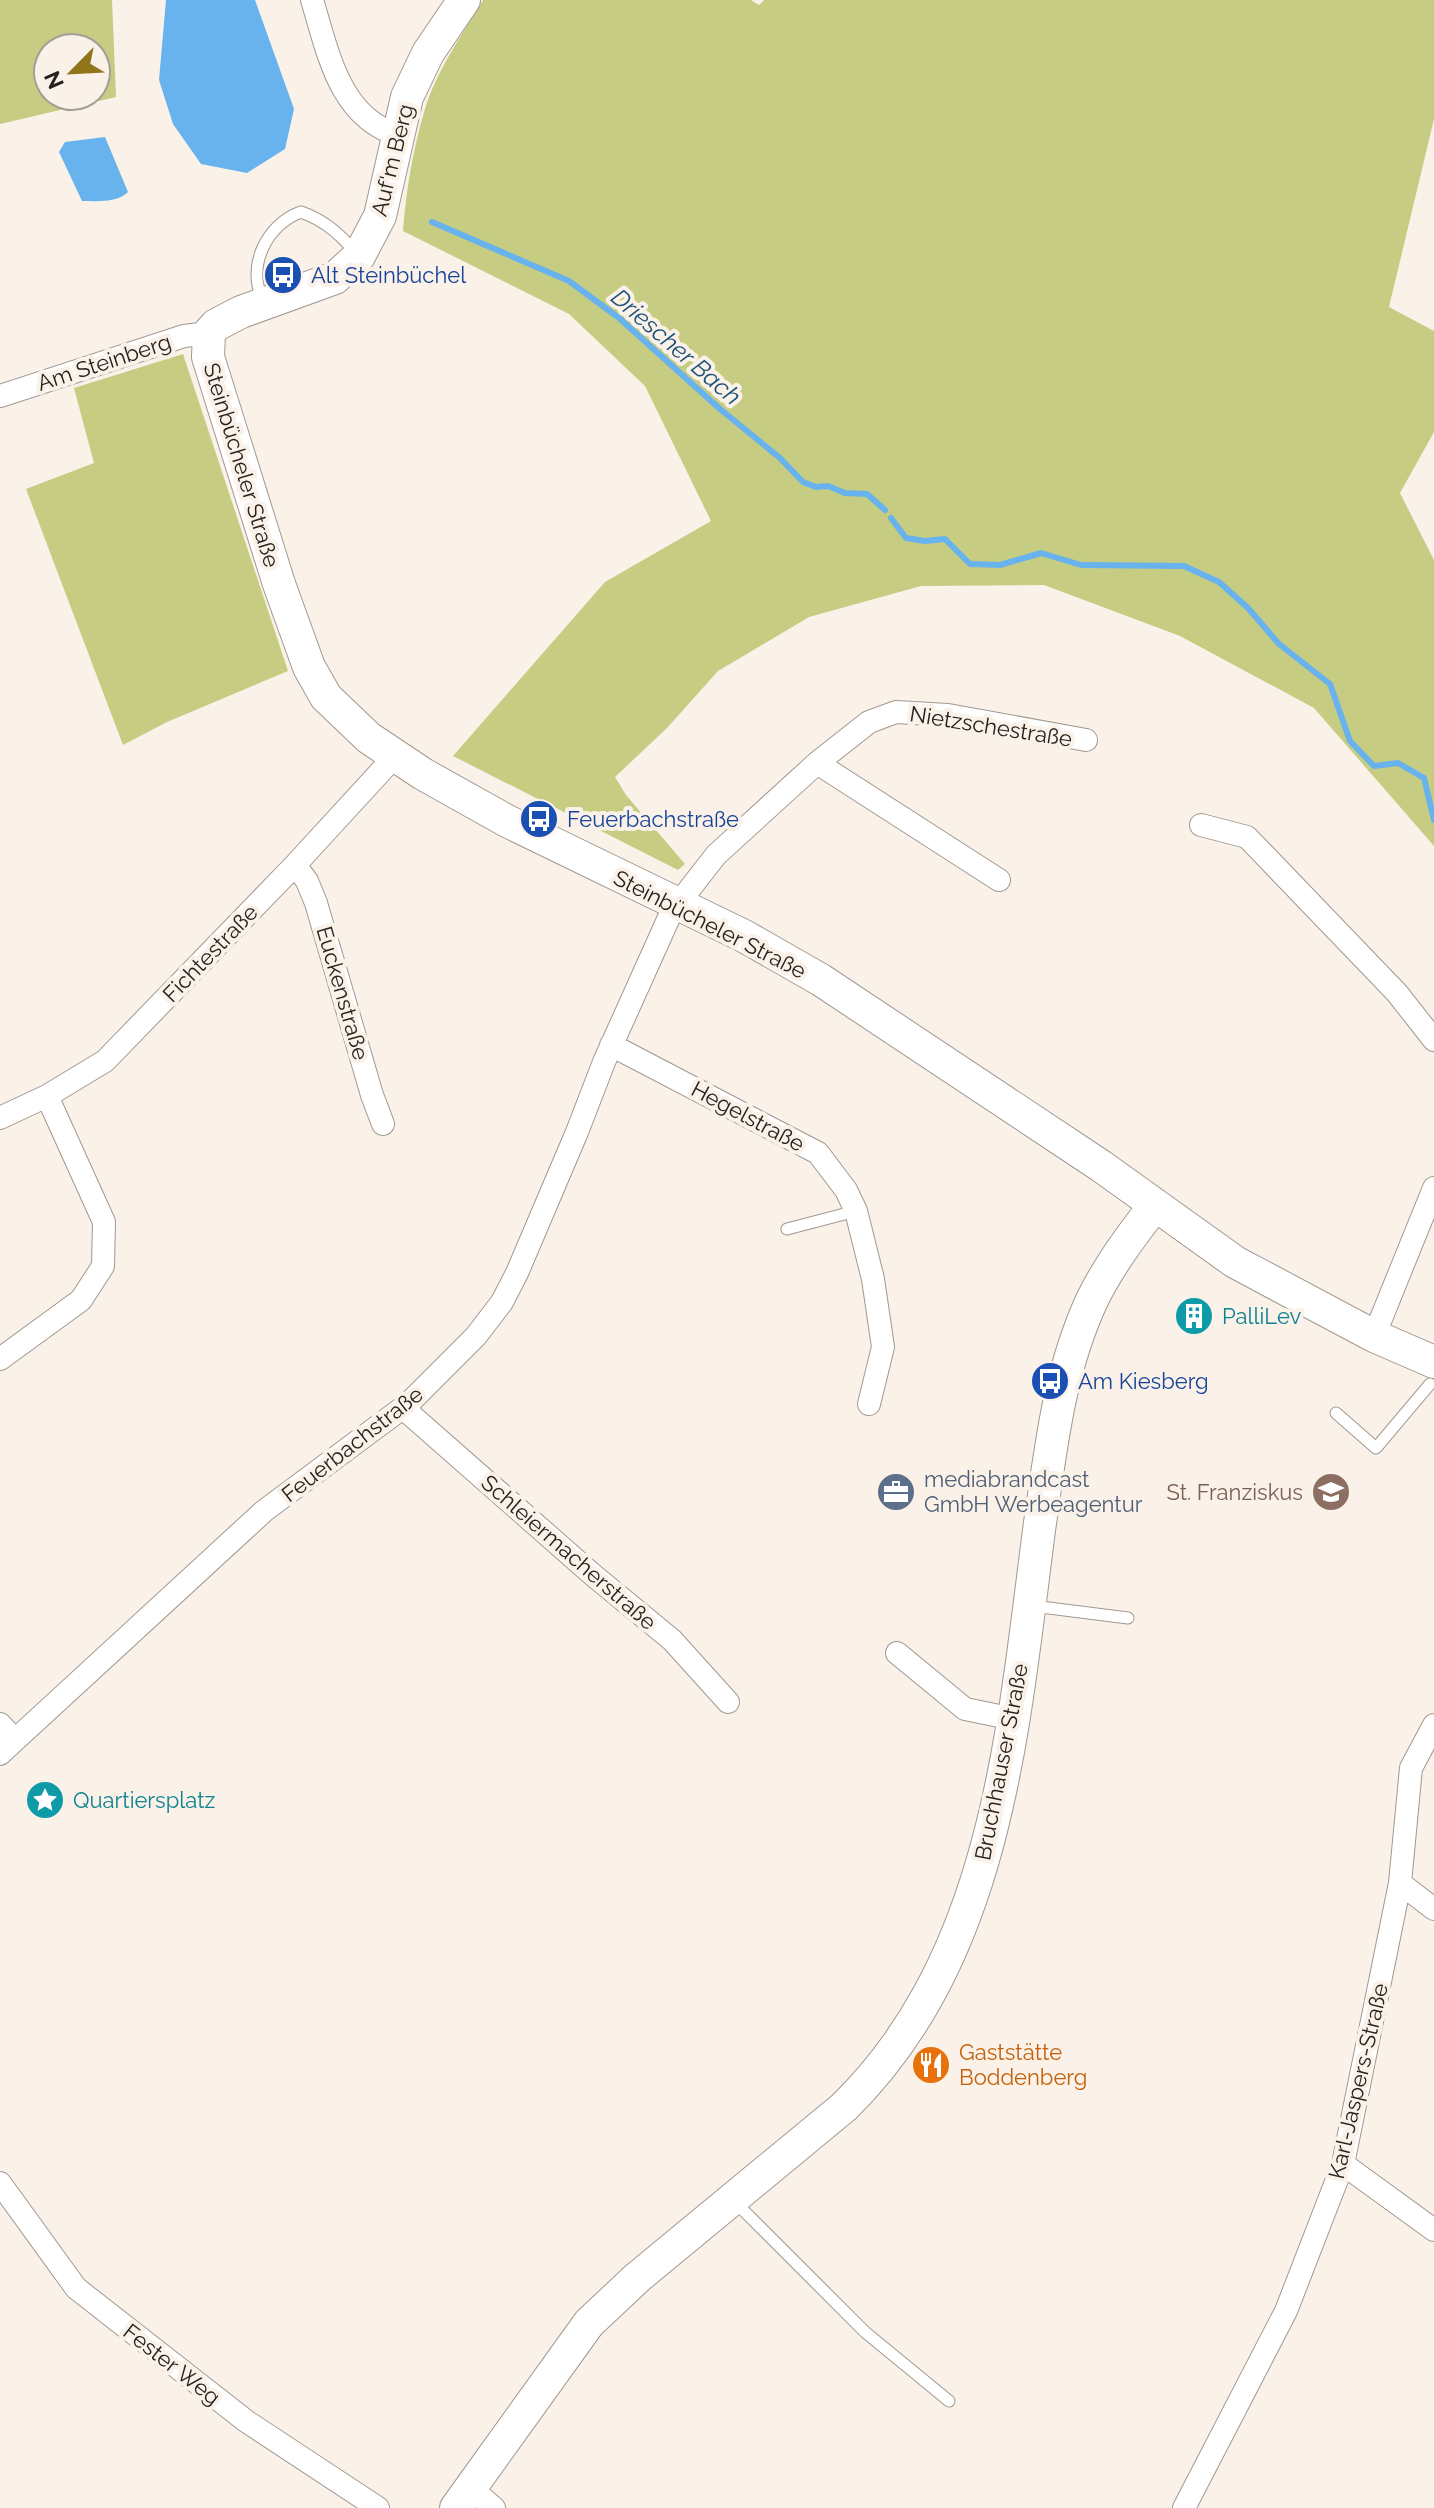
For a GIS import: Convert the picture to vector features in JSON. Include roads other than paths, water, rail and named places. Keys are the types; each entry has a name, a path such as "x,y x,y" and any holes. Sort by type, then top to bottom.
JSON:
{"street":[{"path":"312,0 336,79 344,92 377,128 398,135"},
{"name":"Auf'm Berg","path":"209,333 230,317 335,278 359,256 380,216 407,97 428,53 464,0"},
{"name":"Am Steinberg","path":"0,396 169,341 209,333"},
{"name":"Steinbücheler Straße","path":"209,333 208,357 279,584 309,667 326,697 369,738 507,821 744,936 821,980 1235,1262 1374,1336 1430,1374"},
{"name":"Nietzschestraße","path":"676,905 716,855 817,763 869,722 896,712 948,715 1086,740"},
{"name":"Fichtestraße","path":"0,1118 47,1096 105,1061 295,865 395,756"},
{"path":"817,763 999,880"},
{"path":"1201,825 1247,837 1397,993 1434,1040"},
{"name":"Euckenstraße","path":"295,865 307,881 316,903 383,1124"},
{"name":"Feuerbachstraße","path":"5,1739 264,1511 403,1408 465,1347 502,1302 541,1217 611,1045 676,905"},
{"name":"Hegelstraße","path":"611,1045 818,1153 846,1190 856,1211 873,1279 883,1347 869,1404"},
{"path":"0,1359 81,1300 103,1266 104,1222 47,1096"},
{"path":"1374,1336 1434,1188"},
{"name":"Bruchhauser Straße","path":"474,2501 589,2323 638,2277 844,2107 873,2079 912,2023 962,1922 991,1835 1014,1719 1058,1399 1073,1347 1115,1257 1155,1205"},
{"name":"Schleiermacherstraße","path":"403,1408 672,1640 728,1702"},
{"path":"897,1653 965,1709 1014,1719"},
{"name":"Karl-Jaspers-Straße","path":"1184,2508 1286,2311 1343,2164 1400,1883 1411,1768 1434,1725"},
{"path":"1400,1883 1434,1909"},
{"path":"1343,2164 1434,2230"},
{"name":"Fester Weg","path":"0,2183 76,2288 246,2421 378,2508"}],"lane":[{"path":"265,304 256,286 256,264 277,226 288,217 301,212 318,218 341,235 359,256"},
{"path":"787,1229 856,1211"},
{"path":"1336,1413 1376,1448 1430,1374"},
{"path":"1030,1606 1128,1618"},
{"path":"733,2199 865,2332 949,2401"}],"water":[{"path":"166,0 255,0 294,109 285,149 247,173 201,164 173,124 159,80"},
{"path":"105,137 128,192 113,200 82,201 59,152 65,142"}],"waterway":[{"name":"Driescher Bach","path":"432,222 569,281 619,318 780,458 803,482 816,487 828,486 845,493 867,494 885,510"},
{"name":"Driescher Bach","path":"891,518 906,538 925,541 945,539 970,564 1000,565 1041,553 1081,565 1184,566 1219,582 1248,608 1279,644 1330,684 1350,741 1374,766 1398,763 1424,778 1434,820"}],"place":[{"name":"Alt Steinbüchel","path":"283,275"},
{"name":"Feuerbachstraße","path":"539,819"},
{"name":"PalliLev","path":"1194,1316"},
{"name":"Am Kiesberg","path":"1050,1381"},
{"name":"mediabrandcast GmbH Werbeagentur","path":"896,1492"},
{"name":"St. Franziskus","path":"1331,1492"},
{"name":"Quartiersplatz","path":"45,1800"},
{"name":"Gaststätte Boddenberg","path":"931,2065"}]}
